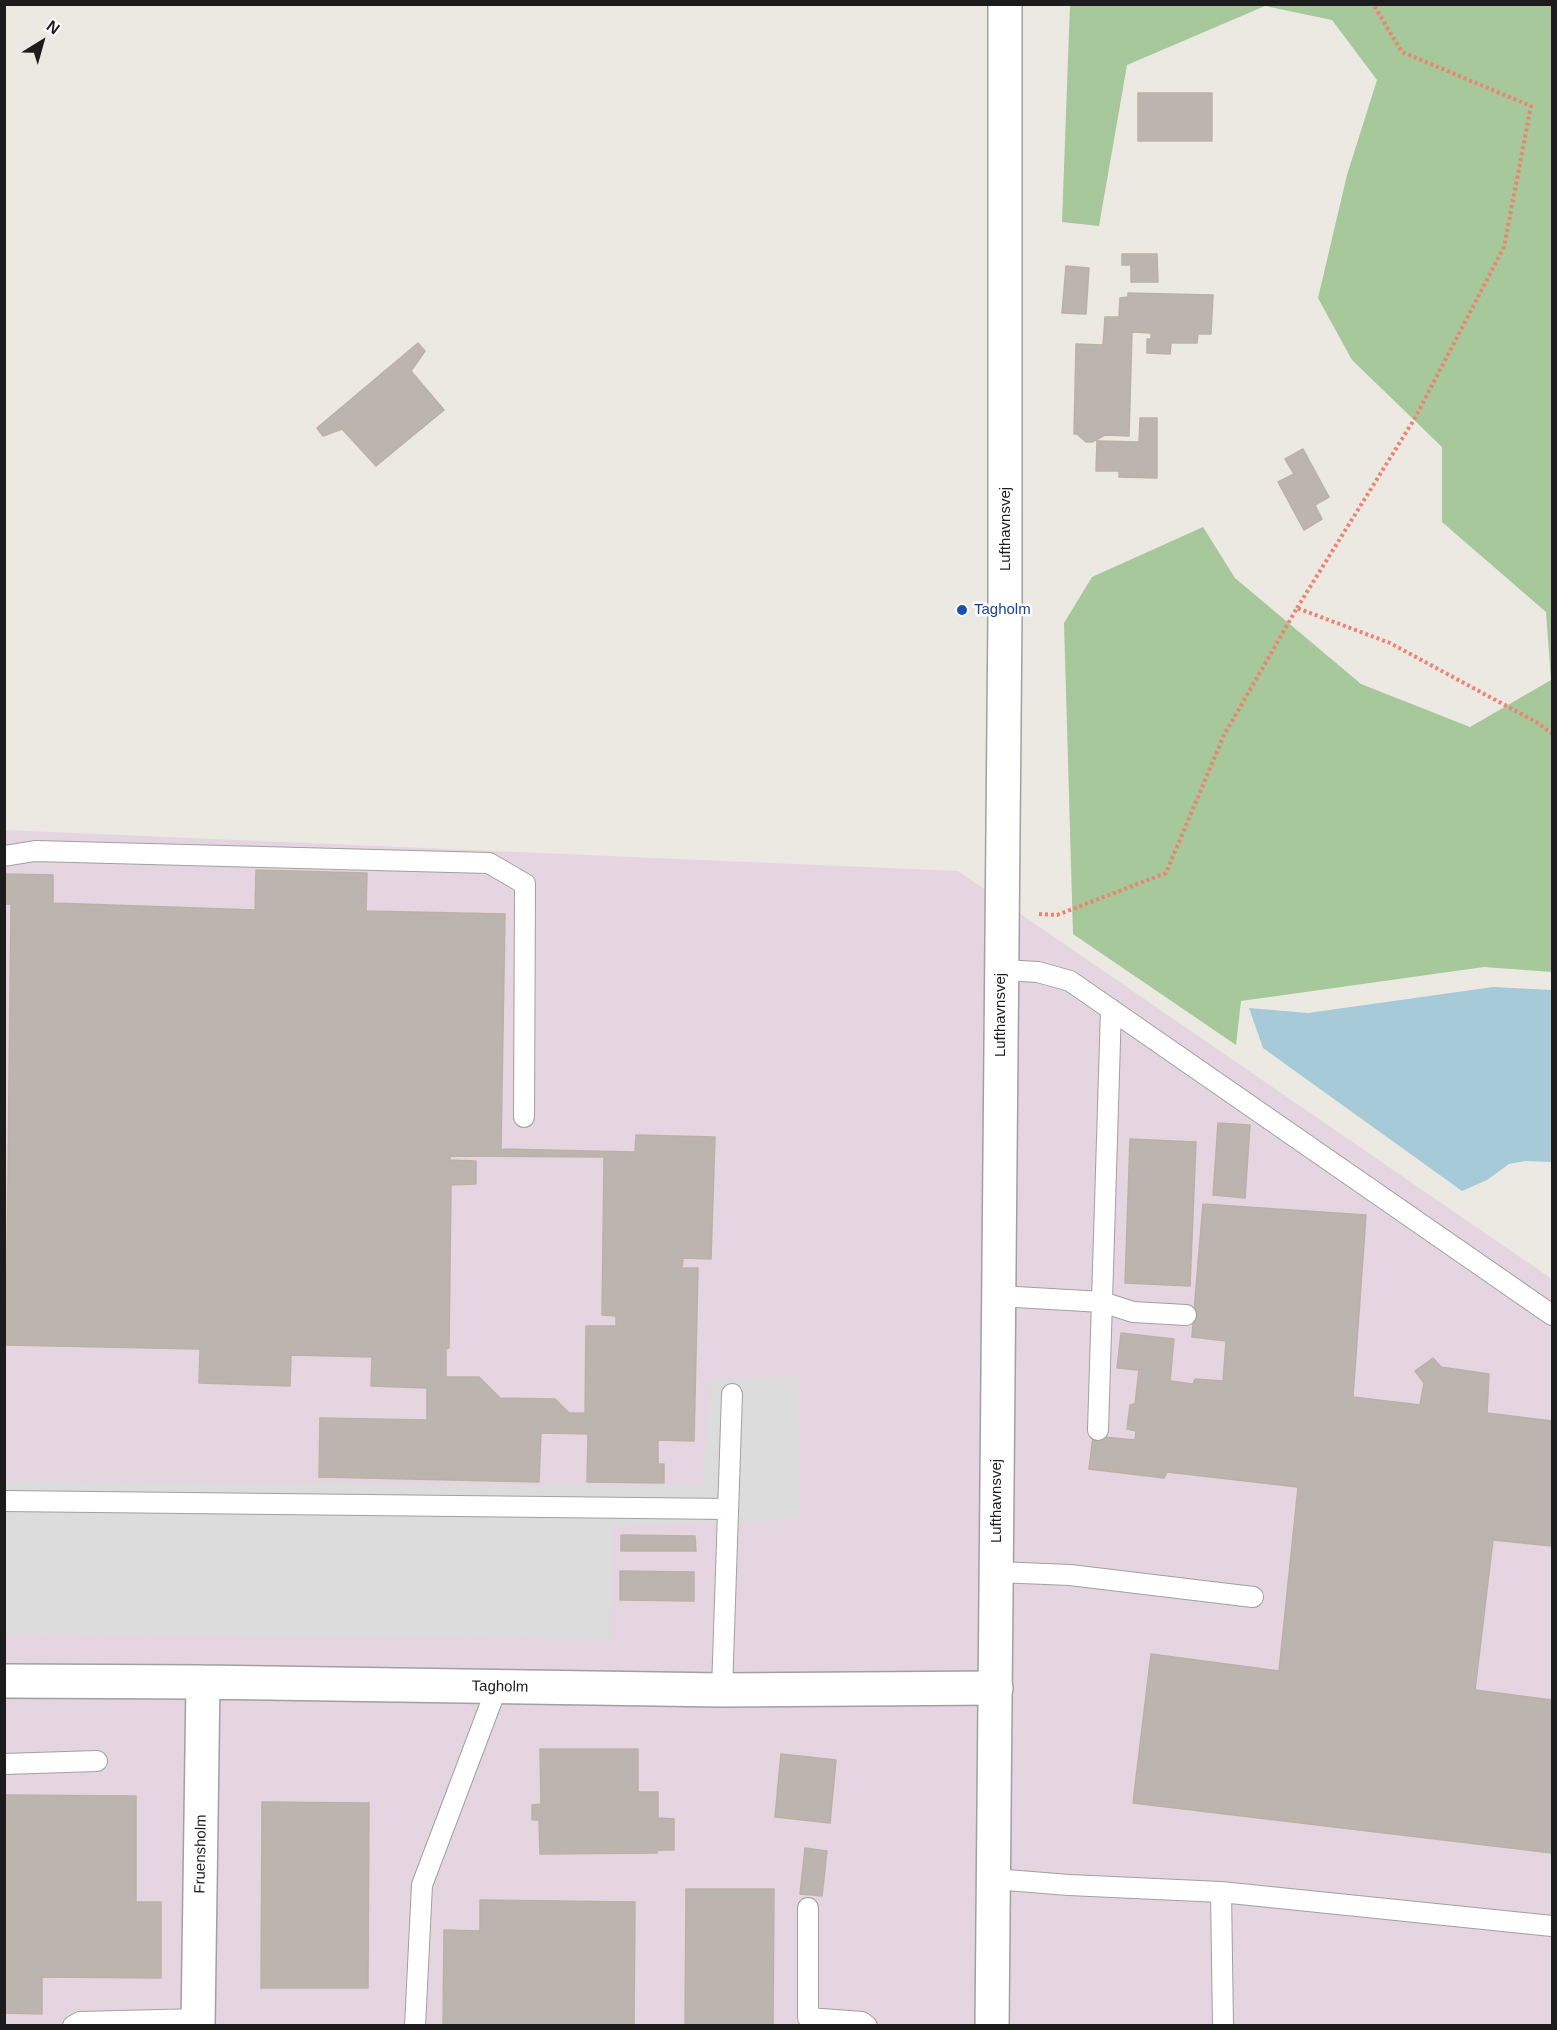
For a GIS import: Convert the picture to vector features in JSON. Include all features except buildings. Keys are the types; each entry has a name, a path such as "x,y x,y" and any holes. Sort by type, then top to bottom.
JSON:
{"street":[{"name":"Lufthavnsvej","path":"992,2025 1006,431 1005,4"},
{"name":"Tagholm","path":"4,1681 722,1690 996,1688"},
{"name":"Fruensholm","path":"198,2022 204,1682"}],"lane":[{"path":"4,856 35,851 489,863 525,884 524,1117"},
{"path":"1002,970 1038,972 1070,981 1552,1315"},
{"path":"1098,1430 1111,1009"},
{"path":"999,1296 1102,1302 1133,1312 1186,1316"},
{"path":"722,1690 732,1394"},
{"path":"4,1501 728,1509"},
{"path":"997,1572 1070,1575 1253,1597"},
{"path":"415,2025 422,1885 498,1687"},
{"path":"4,1764 97,1761"},
{"path":"994,1879 1221,1892 1552,1926"},
{"path":"1221,1892 1223,2025"},
{"path":"808,1908 808,2018 862,2022 867,2025"},
{"path":"73,2025 80,2022 198,2022"}],"path":[{"path":"1002,913 1057,915 1166,873 1224,735 1297,608 1415,418 1504,247 1531,106 1402,52 1373,4"},
{"path":"1297,608 1390,643 1538,723 1552,734"}],"shaded area":[{"path":"5,830 958,871 1552,1279 1552,2025 5,2026"},
{"path":"799,1376 800,1519 613,1527 611,1639 5,1635 5,1481 703,1486 709,1378"}],"green space":[{"path":"1070,5 1552,5 1552,972 1484,967 1241,1001 1236,1045 1073,934 1064,623 1092,577 1203,527 1235,578 1361,684 1470,727 1551,680 1546,612 1442,522 1442,447 1352,360 1318,298 1347,175 1377,80 1332,20 1265,6 1127,65 1099,226 1062,222"}],"water":[{"path":"1493,987 1552,990 1552,1162 1525,1161 1509,1164 1487,1180 1462,1191 1263,1048 1249,1008 1308,1013"}],"place":[{"name":"Tagholm","path":"962,610"}]}
